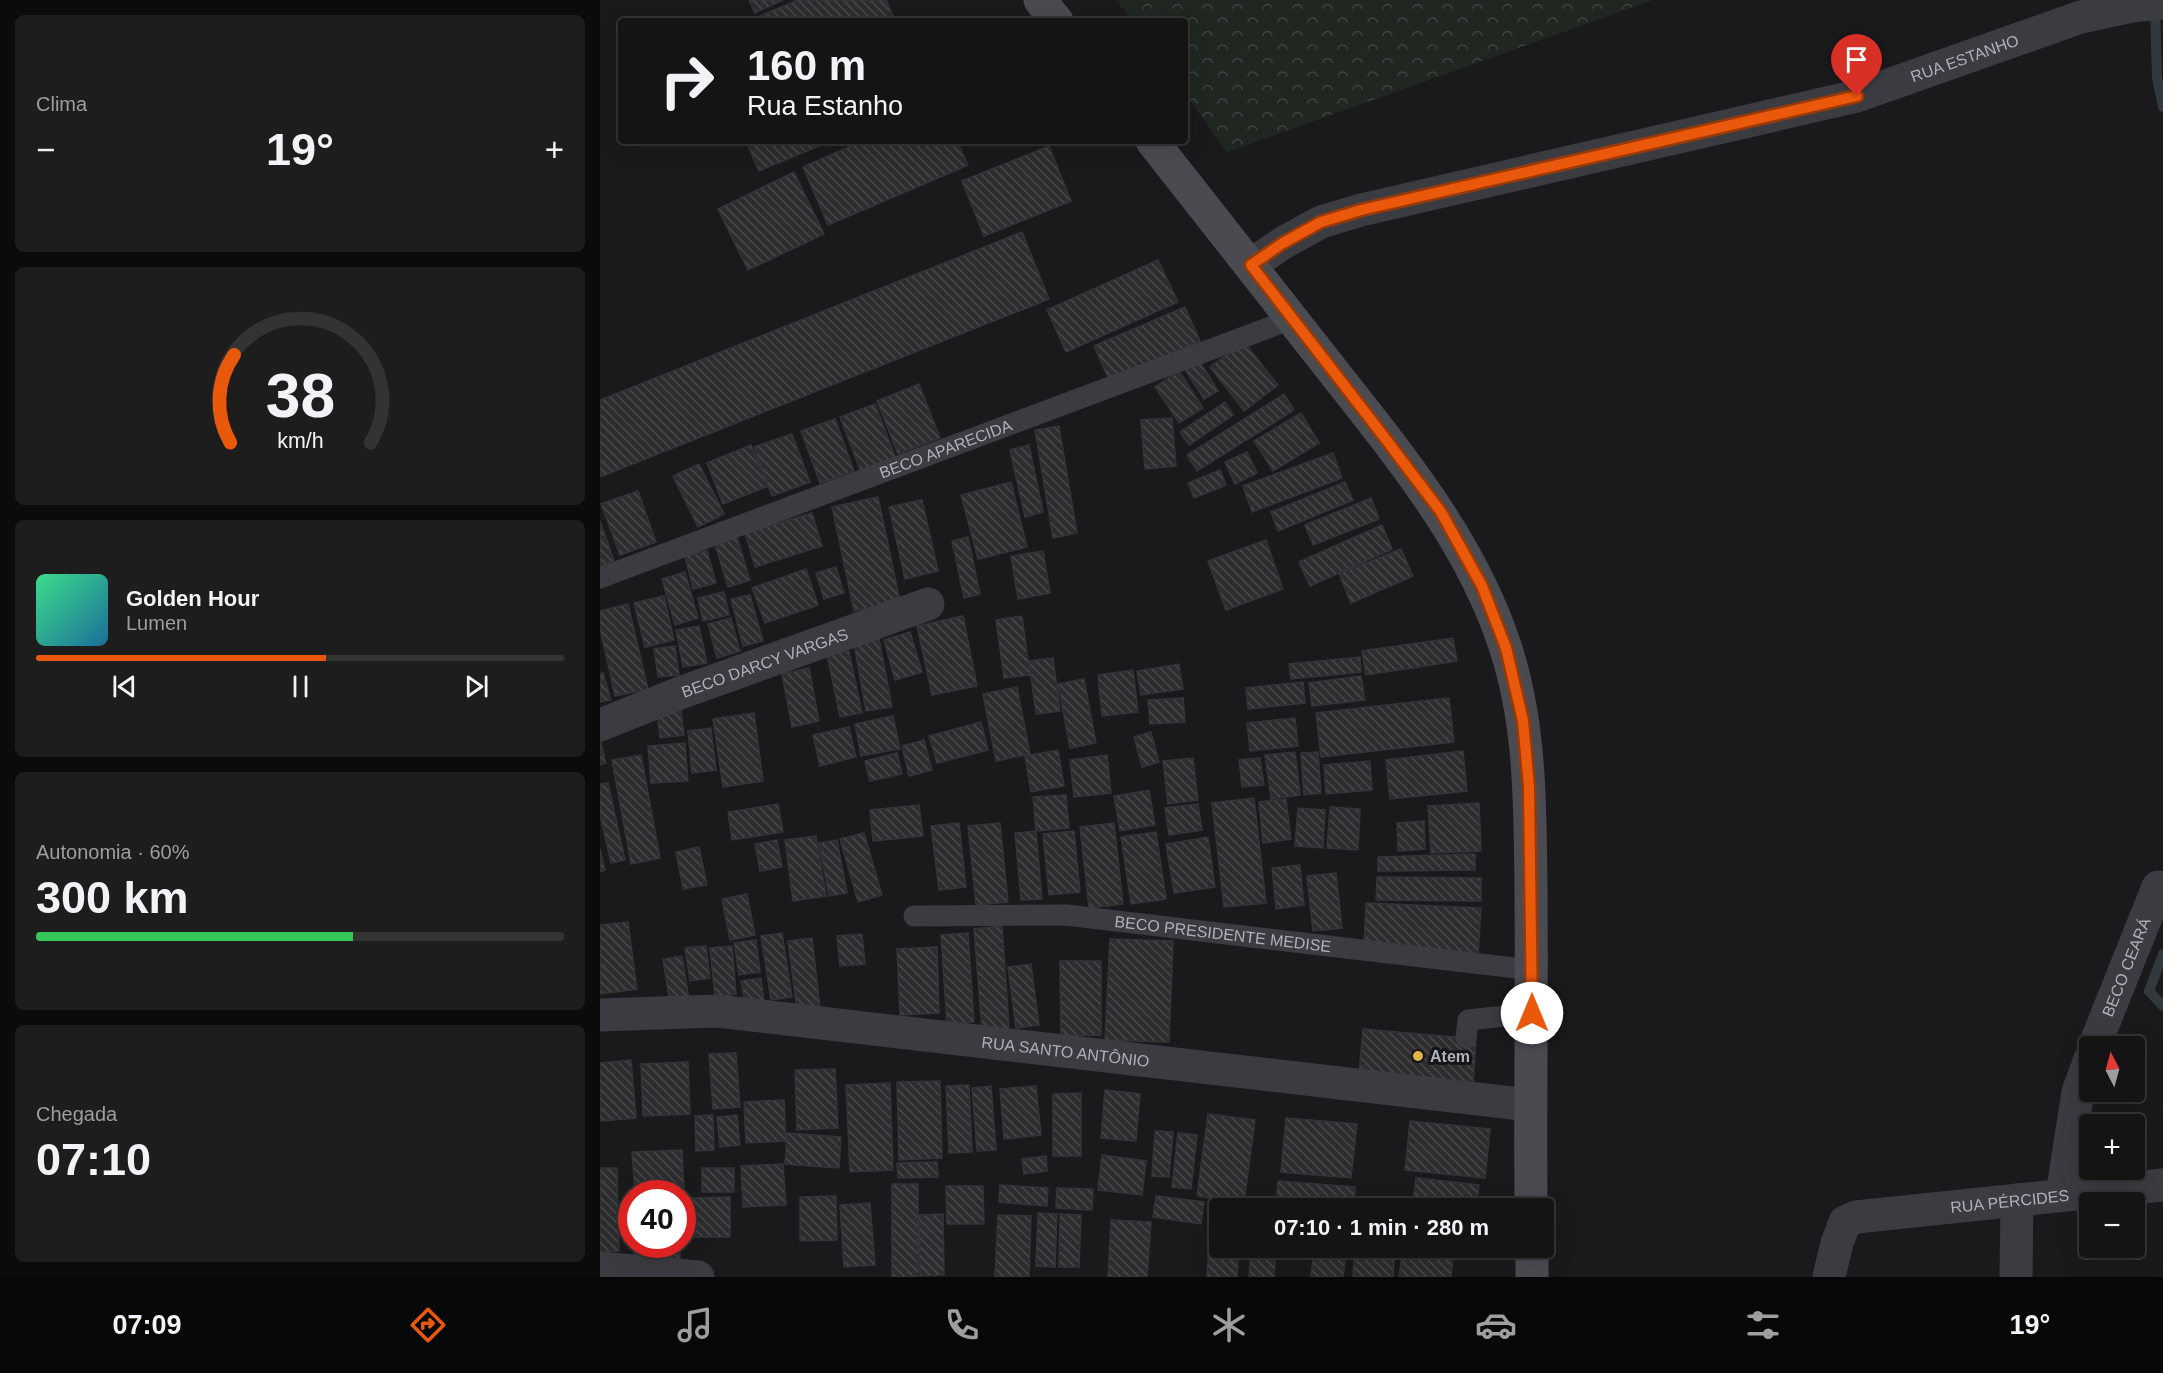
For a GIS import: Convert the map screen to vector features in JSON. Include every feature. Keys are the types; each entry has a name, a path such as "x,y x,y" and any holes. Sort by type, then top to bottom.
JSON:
{"street":[{"path":"1040,0 1055,18"},
{"name":"RUA ESTANHO","path":"1251,265 1283,243 1321,222 1361,210 1857,96 2081,17 2132,6 2163,3"},
{"path":"1154,144 1251,265 1441,512 1482,586 1506,648 1523,721 1529,787 1532,970 1531,1198"},
{"name":"BECO DARCY VARGAS","path":"600,725 680,693 928,604"},
{"name":"BECO CEARÁ","path":"2098,1036 2158,887"},
{"name":"RUA SANTO ANTÔNIO","path":"600,1015 717,1011 1463,1091 1530,1105"},
{"path":"2061,1195 2079,1089"},
{"name":"RUA PÉRCIDES","path":"1830,1277 1837,1243 1845,1222 1856,1217 2163,1185"},
{"path":"2016,1277 2017,1200"},
{"path":"1532,1258 1532,1277"},
{"path":"600,1268 698,1277"}],"lane":[{"name":"BECO APARECIDA","path":"600,578 1292,319"},
{"name":"BECO PRESIDENTE MEDISE","path":"914,916 1066,915 1532,970"},
{"path":"1466,1038 1468,1020 1532,1013"}],"green space":[{"path":"1117,0 1653,0 1227,152 1188,98 1188,18 1130,18"}],"building":[{"path":"749,0 783,0 755,13"},
{"path":"798,0 886,0 894,18 755,18"},
{"path":"747,144 824,144 759,171"},
{"path":"856,144 958,144 968,165 828,225 803,167"},
{"path":"1049,146 1071,201 984,236 962,181"},
{"path":"794,172 824,234 748,270 718,209"},
{"path":"1022,232 1049,299 600,477 600,400"},
{"path":"1158,260 1178,302 1066,352 1047,310"},
{"path":"1185,307 1200,341 1109,380 1094,346"},
{"path":"1244,342 1278,385 1244,411 1210,367"},
{"path":"1198,359 1218,391 1204,399 1184,368"},
{"path":"1179,371 1203,408 1179,423 1155,387"},
{"path":"919,384 940,438 898,454 877,401"},
{"path":"1284,394 1294,410 1197,471 1187,455"},
{"path":"1225,402 1233,415 1189,445 1180,432"},
{"path":"875,404 896,459 861,472 840,417"},
{"path":"1301,413 1319,443 1273,471 1254,441"},
{"path":"1172,418 1176,466 1145,469 1141,420"},
{"path":"835,419 854,471 820,483 801,431"},
{"path":"1059,426 1077,533 1053,538 1035,430"},
{"path":"792,434 810,482 772,496 754,447"},
{"path":"751,445 768,486 723,504 707,463"},
{"path":"1029,445 1043,512 1025,517 1010,450"},
{"path":"1247,452 1257,473 1235,484 1225,462"},
{"path":"1333,453 1342,478 1252,512 1243,486"},
{"path":"699,464 724,514 698,527 673,476"},
{"path":"1220,470 1226,485 1194,498 1188,483"},
{"path":"1011,482 1027,547 978,559 961,495"},
{"path":"1345,482 1353,500 1278,531 1271,512"},
{"path":"638,491 656,542 620,555 601,504"},
{"path":"878,497 900,601 854,611 832,507"},
{"path":"1371,498 1379,519 1313,545 1305,525"},
{"path":"922,500 938,571 905,579 889,507"},
{"path":"812,513 822,546 755,567 745,533"},
{"path":"600,521 614,561 600,566"},
{"path":"1382,525 1392,549 1310,586 1299,562"},
{"path":"736,534 750,580 728,587 714,541"},
{"path":"968,537 980,594 964,598 952,541"},
{"path":"1266,540 1283,589 1226,610 1208,561"},
{"path":"1401,549 1413,576 1351,603 1339,574"},
{"path":"707,551 716,583 693,589 685,556"},
{"path":"1043,551 1050,593 1018,599 1011,556"},
{"path":"836,567 844,593 824,599 816,573"},
{"path":"806,569 818,605 765,623 752,588"},
{"path":"685,572 698,618 675,625 662,579"},
{"path":"724,592 729,615 703,621 698,598"},
{"path":"750,595 763,641 743,646 731,599"},
{"path":"664,596 674,640 645,647 634,603"},
{"path":"628,604 648,689 615,696 600,628 600,611"},
{"path":"963,616 977,686 932,695 917,626"},
{"path":"1022,616 1030,675 1004,678 996,620"},
{"path":"731,618 740,651 717,658 708,624"},
{"path":"699,626 707,663 683,667 676,630"},
{"path":"910,632 922,672 895,680 884,640"},
{"path":"1453,638 1457,661 1366,675 1362,651"},
{"path":"879,639 892,707 866,711 854,644"},
{"path":"675,646 679,675 658,677 654,649"},
{"path":"849,651 862,713 840,717 827,655"},
{"path":"1360,657 1361,672 1291,679 1289,664"},
{"path":"1053,658 1060,711 1036,714 1029,661"},
{"path":"1179,664 1183,689 1141,695 1137,671"},
{"path":"809,668 819,721 792,727 782,674"},
{"path":"1133,670 1138,712 1102,716 1098,675"},
{"path":"603,673 611,700 600,702 600,674"},
{"path":"1361,676 1365,700 1312,706 1309,683"},
{"path":"1084,679 1096,743 1070,748 1058,684"},
{"path":"1303,682 1305,703 1248,709 1246,688"},
{"path":"1017,687 1030,754 996,761 983,694"},
{"path":"1183,698 1185,722 1150,724 1148,700"},
{"path":"1449,698 1454,742 1321,757 1316,713"},
{"path":"681,710 684,735 660,738 657,712"},
{"path":"754,713 763,781 723,787 713,719"},
{"path":"893,716 900,749 861,756 855,724"},
{"path":"1295,718 1298,746 1250,751 1247,723"},
{"path":"981,722 988,750 937,763 929,736"},
{"path":"849,727 856,757 820,766 813,735"},
{"path":"711,728 716,770 692,773 688,731"},
{"path":"1151,732 1159,762 1142,767 1134,737"},
{"path":"600,740 606,763 600,765"},
{"path":"924,740 932,770 909,776 902,746"},
{"path":"685,743 688,781 651,783 648,746"},
{"path":"1058,750 1064,786 1031,792 1025,756"},
{"path":"1463,751 1467,791 1390,799 1386,760"},
{"path":"1295,752 1300,795 1271,799 1265,755"},
{"path":"1318,752 1321,793 1304,795 1301,753"},
{"path":"897,753 902,774 870,781 865,761"},
{"path":"641,755 660,858 631,864 612,760"},
{"path":"1107,755 1111,793 1074,797 1070,760"},
{"path":"1193,758 1198,800 1168,804 1163,761"},
{"path":"1260,758 1264,785 1242,787 1239,760"},
{"path":"1370,761 1372,790 1326,794 1324,765"},
{"path":"608,783 625,860 611,863 600,814 600,784"},
{"path":"1149,790 1155,825 1120,831 1114,796"},
{"path":"1066,795 1069,828 1036,831 1033,797"},
{"path":"1254,798 1266,903 1224,907 1212,803"},
{"path":"1286,799 1291,839 1263,843 1259,802"},
{"path":"1479,803 1481,851 1431,853 1428,806"},
{"path":"778,804 783,832 732,840 728,812"},
{"path":"1198,804 1202,830 1169,835 1165,808"},
{"path":"919,805 923,836 873,841 870,810"},
{"path":"1330,807 1360,809 1358,850 1327,848"},
{"path":"1298,808 1325,810 1323,848 1295,846"},
{"path":"1424,821 1425,849 1398,851 1397,823"},
{"path":"959,823 966,887 939,890 931,826"},
{"path":"1000,823 1008,902 976,905 968,826"},
{"path":"1114,823 1123,904 1089,908 1080,827"},
{"path":"1036,831 1042,899 1021,900 1015,833"},
{"path":"1074,831 1080,892 1049,895 1043,834"},
{"path":"1156,832 1166,899 1131,904 1121,837"},
{"path":"864,833 882,895 858,902 840,839"},
{"path":"816,836 826,896 793,901 785,840"},
{"path":"1208,837 1215,887 1174,893 1166,844"},
{"path":"777,840 782,867 760,871 755,844"},
{"path":"837,840 847,893 829,896 819,843"},
{"path":"699,847 707,885 683,889 676,852"},
{"path":"600,849 605,870 600,872"},
{"path":"1475,854 1475,870 1378,871 1378,857"},
{"path":"1300,865 1304,905 1276,909 1272,868"},
{"path":"1336,873 1342,928 1313,931 1307,876"},
{"path":"1377,877 1481,878 1481,901 1376,900"},
{"path":"747,894 755,935 730,940 722,899"},
{"path":"1366,903 1481,908 1478,955 1364,949"},
{"path":"628,922 637,989 600,994 600,925"},
{"path":"1002,926 1009,1028 982,1030 974,929"},
{"path":"782,933 792,997 771,1000 761,936"},
{"path":"968,933 974,1022 947,1025 941,935"},
{"path":"862,934 865,964 840,966 837,936"},
{"path":"812,938 820,1007 797,1010 788,941"},
{"path":"1110,939 1173,941 1169,1042 1105,1040"},
{"path":"756,940 760,972 739,975 734,943"},
{"path":"706,946 710,978 690,981 685,948"},
{"path":"732,946 736,994 715,997 710,948"},
{"path":"937,947 939,1013 900,1015 897,949"},
{"path":"682,956 689,999 670,1003 663,959"},
{"path":"1060,961 1101,961 1101,1035 1061,1036"},
{"path":"1031,964 1039,1025 1016,1028 1008,967"},
{"path":"761,978 764,1001 745,1004 741,981"},
{"name":"Atem","path":"1363,1029 1476,1039 1473,1084 1359,1074"},
{"path":"736,1053 740,1107 713,1109 709,1054"},
{"path":"631,1060 636,1118 600,1121 600,1063"},
{"path":"688,1062 690,1114 643,1116 641,1064"},
{"path":"835,1069 838,1128 797,1130 795,1070"},
{"path":"940,1081 942,1158 899,1160 897,1082"},
{"path":"890,1083 893,1170 850,1172 846,1085"},
{"path":"969,1085 972,1152 949,1153 946,1086"},
{"path":"991,1086 996,1150 977,1151 972,1088"},
{"path":"1036,1086 1041,1135 1004,1139 1000,1089"},
{"path":"1105,1090 1140,1094 1136,1141 1101,1138"},
{"path":"1081,1093 1081,1156 1053,1156 1053,1094"},
{"path":"784,1100 786,1141 746,1143 744,1102"},
{"path":"1208,1114 1255,1120 1245,1198 1197,1196"},
{"path":"713,1115 714,1150 696,1151 695,1116"},
{"path":"737,1115 740,1145 720,1147 717,1117"},
{"path":"1286,1118 1357,1124 1351,1178 1281,1172"},
{"path":"1410,1121 1490,1129 1485,1178 1405,1170"},
{"path":"1155,1131 1173,1132 1169,1177 1152,1176"},
{"path":"787,1133 841,1137 839,1168 785,1164"},
{"path":"1178,1133 1197,1135 1191,1189 1172,1187"},
{"path":"682,1150 683,1180 634,1180 632,1152"},
{"path":"1102,1155 1146,1161 1142,1195 1098,1190"},
{"path":"1046,1156 1047,1171 1024,1174 1022,1159"},
{"path":"937,1162 938,1177 898,1178 897,1163"},
{"path":"783,1164 786,1205 743,1207 741,1166"},
{"path":"600,1168 617,1168 618,1251 600,1252"},
{"path":"702,1168 734,1168 734,1192 702,1192"},
{"path":"1416,1178 1479,1185 1477,1198 1413,1198"},
{"path":"1278,1181 1355,1187 1354,1198 1277,1198"},
{"path":"892,1184 918,1184 918,1277 892,1277"},
{"path":"1000,1185 1048,1188 1047,1206 999,1202"},
{"path":"946,1186 983,1186 984,1224 947,1224"},
{"path":"1057,1188 1093,1189 1092,1210 1056,1208"},
{"path":"836,1196 837,1240 800,1241 800,1197"},
{"path":"1156,1196 1204,1202 1201,1224 1153,1217"},
{"path":"730,1197 730,1237 696,1237 696,1198"},
{"path":"870,1203 875,1265 844,1267 840,1205"},
{"path":"1038,1213 1057,1214 1055,1267 1036,1266"},
{"path":"943,1214 944,1275 920,1276 919,1215"},
{"path":"1060,1214 1081,1215 1079,1267 1059,1267"},
{"path":"998,1215 1031,1216 1029,1277 995,1277"},
{"path":"1111,1220 1151,1222 1147,1277 1108,1277"},
{"path":"1209,1245 1209,1258 1238,1258 1237,1277 1207,1277"},
{"path":"634,1258 680,1258 680,1259 634,1260"},
{"path":"1250,1258 1275,1258 1274,1277 1249,1277"},
{"path":"1313,1258 1345,1258 1343,1277 1311,1277"},
{"path":"1354,1258 1394,1258 1393,1277 1353,1277"},
{"path":"1402,1258 1453,1258 1451,1277 1399,1277"}],"waterway":[{"path":"2155,6 2157,78 2163,107"},
{"path":"2163,954 2149,991 2163,1006"}],"place":[{"name":"Atem","path":"1418,1056"}],"route":[{"path":"1532,1013 1529,787 1523,721 1506,648 1482,586 1441,512 1251,265 1283,243 1321,222 1361,210 1857,96"}]}
